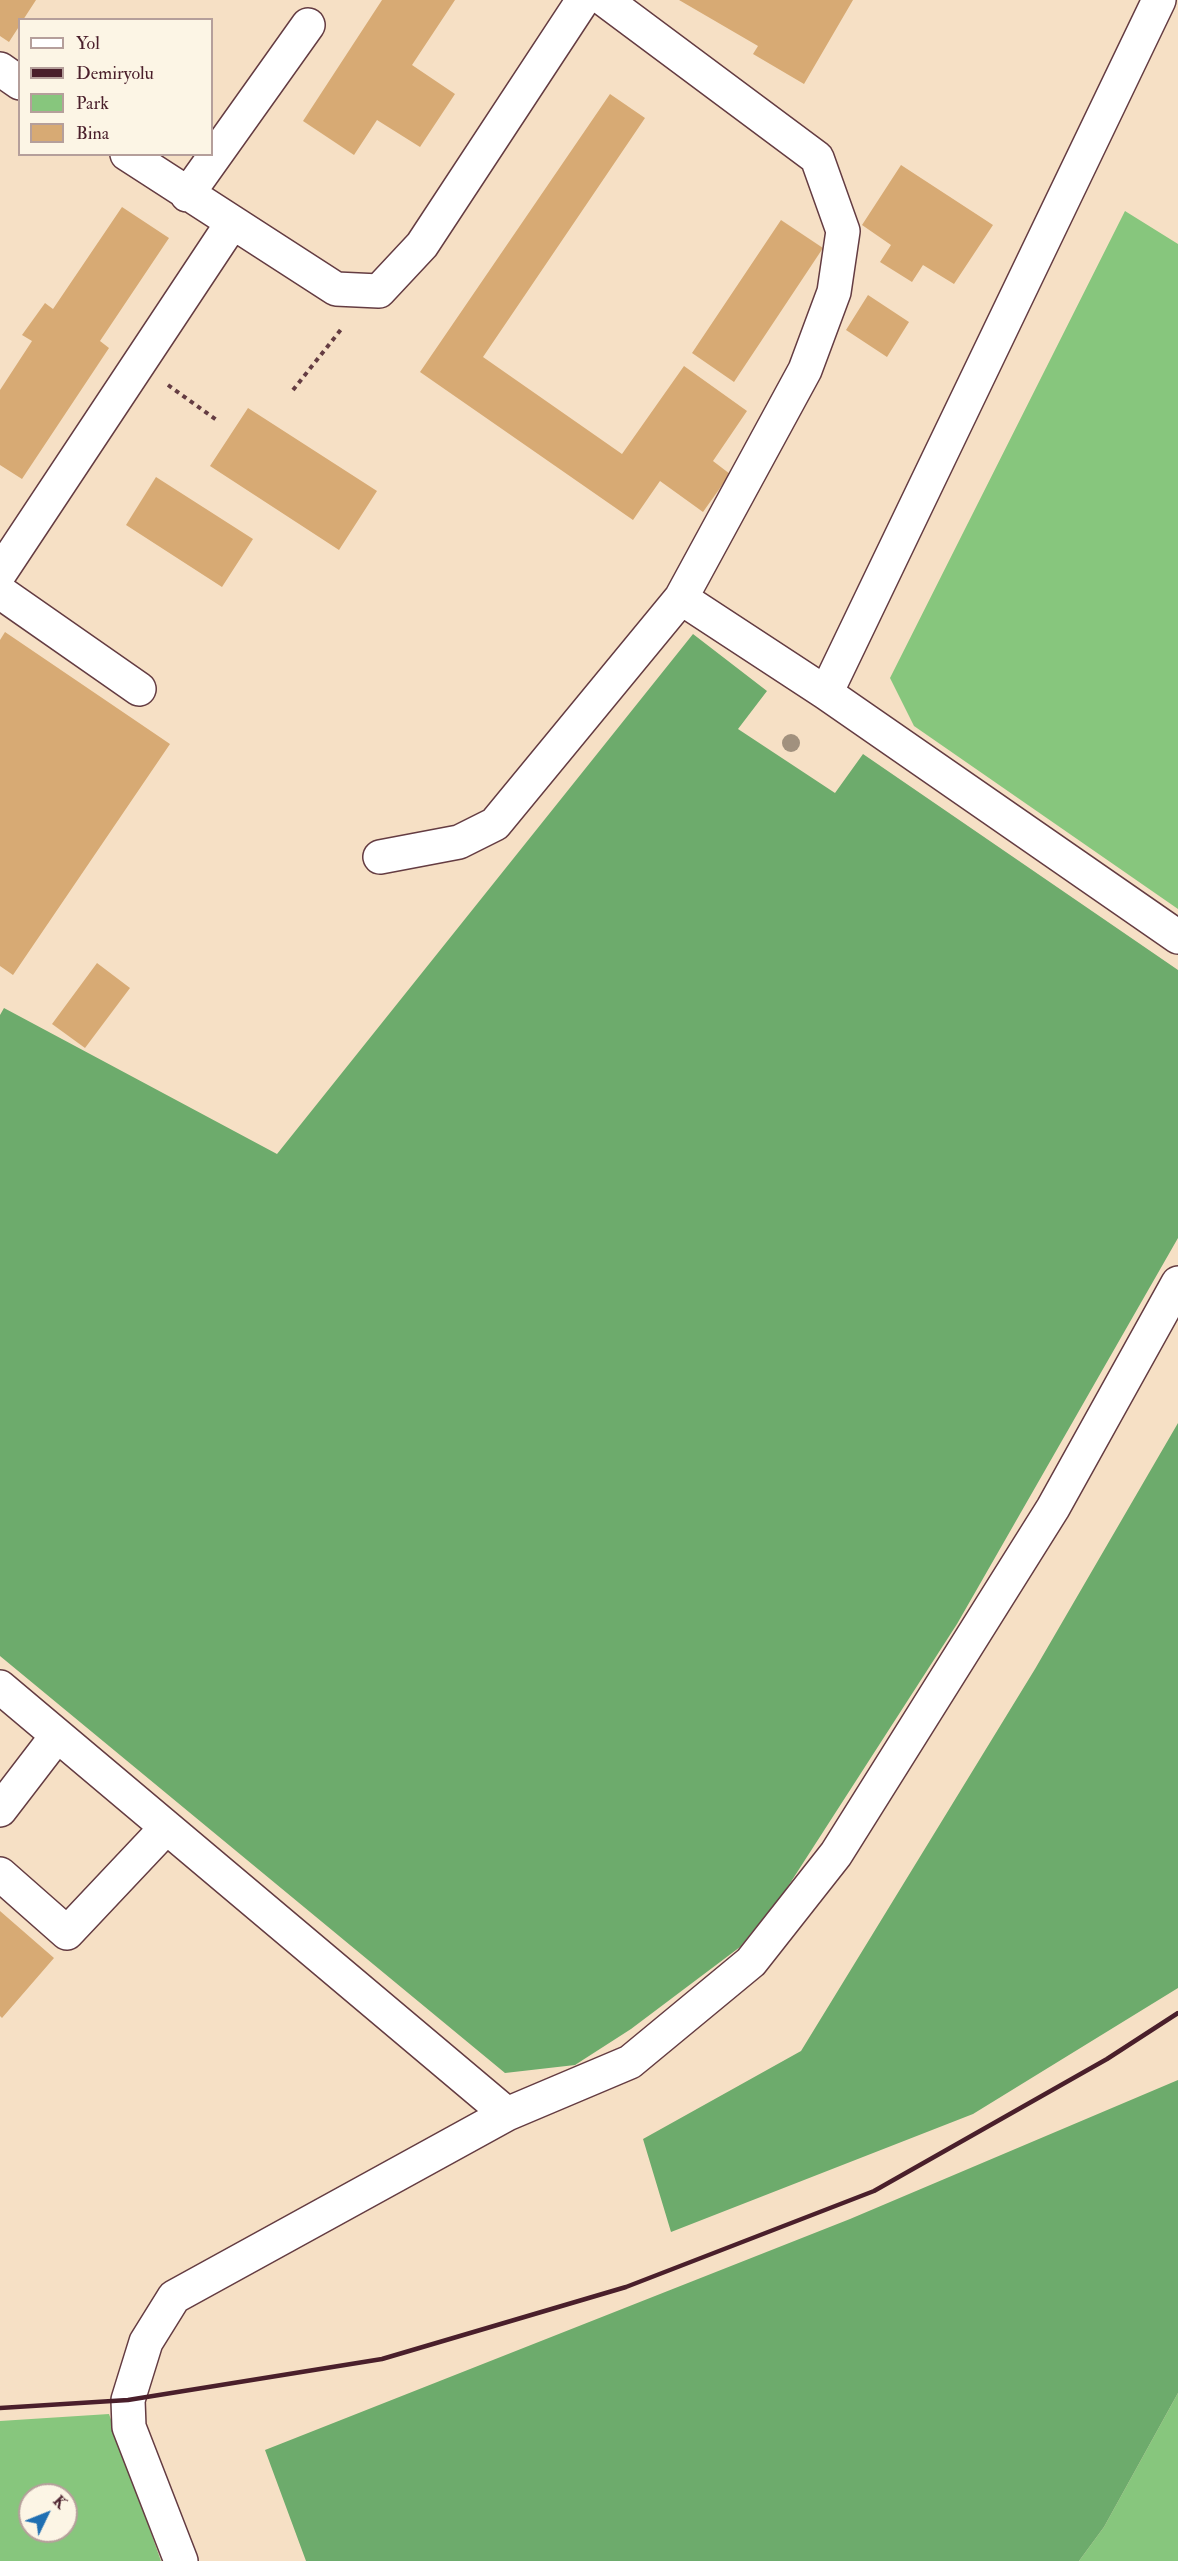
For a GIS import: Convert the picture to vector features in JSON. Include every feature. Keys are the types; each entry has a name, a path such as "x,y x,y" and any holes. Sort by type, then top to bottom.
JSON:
{"street":[{"path":"130,156 187,195 336,289 379,291 422,244 583,0"},
{"path":"380,857 459,843 495,824 681,598 805,370 834,292 843,231 817,158 605,0"},
{"path":"826,693 1159,0"},
{"path":"187,195 308,25"},
{"path":"0,573 232,223"},
{"path":"0,592 139,689"},
{"path":"681,598 826,693 1178,938"},
{"path":"180,2561 129,2427 128,2400 146,2342 174,2297 507,2114 630,2062 751,1962 836,1854 1053,1508 1178,1283"},
{"path":"0,1687 507,2114"},
{"path":"0,1810 57,1737"},
{"path":"0,1874 67,1933 166,1828"}],"path":[{"path":"293,390 339,333 364,290"},
{"path":"138,364 218,421"}],"green space":[{"path":"1125,211 1178,244 1178,909 914,726 890,678"},
{"path":"693,634 767,691 738,729 835,793 863,754 1178,970 1178,1238 957,1624 785,1891 740,1947 631,2029 575,2065 505,2073 0,1656 0,1015 4,1008 277,1154"},
{"path":"1178,1423 1178,1988 973,2114 671,2232 643,2139 801,2051 1035,1669"},
{"path":"1178,2080 1178,2393 1104,2527 1079,2561 306,2561 265,2450 850,2219"},
{"path":"1178,2393 1178,2561 1079,2561 1104,2527"},
{"path":"109,2414 161,2561 0,2561 0,2421"}],"building":[{"path":"0,0 36,0 24,18 18,18 18,28 9,42 0,36"},
{"path":"382,0 455,0 412,65 455,94 420,147 377,120 354,155 303,121"},
{"path":"679,0 853,0 804,84 753,54 758,46"},
{"path":"610,94 645,118 483,357 622,454 684,366 747,411 713,461 730,474 703,512 660,481 633,520 420,372"},
{"path":"901,165 993,225 954,284 923,265 912,282 880,262 891,245 862,225"},
{"path":"122,207 169,238 100,341 109,348 22,479 0,465 0,390 32,341 22,335 45,303 53,309"},
{"path":"781,220 823,248 734,382 692,353"},
{"path":"868,295 909,322 887,357 846,330"},
{"path":"248,408 377,491 339,550 210,466"},
{"path":"156,477 253,539 222,587 126,525"},
{"path":"5,632 170,744 13,975 0,966 0,640"},
{"path":"97,963 130,988 85,1048 52,1024"},
{"path":"0,1911 54,1958 2,2018 0,2016"}],"railway":[{"path":"0,2408 128,2400 382,2359 626,2287 874,2191 1107,2059 1178,2013"}]}
